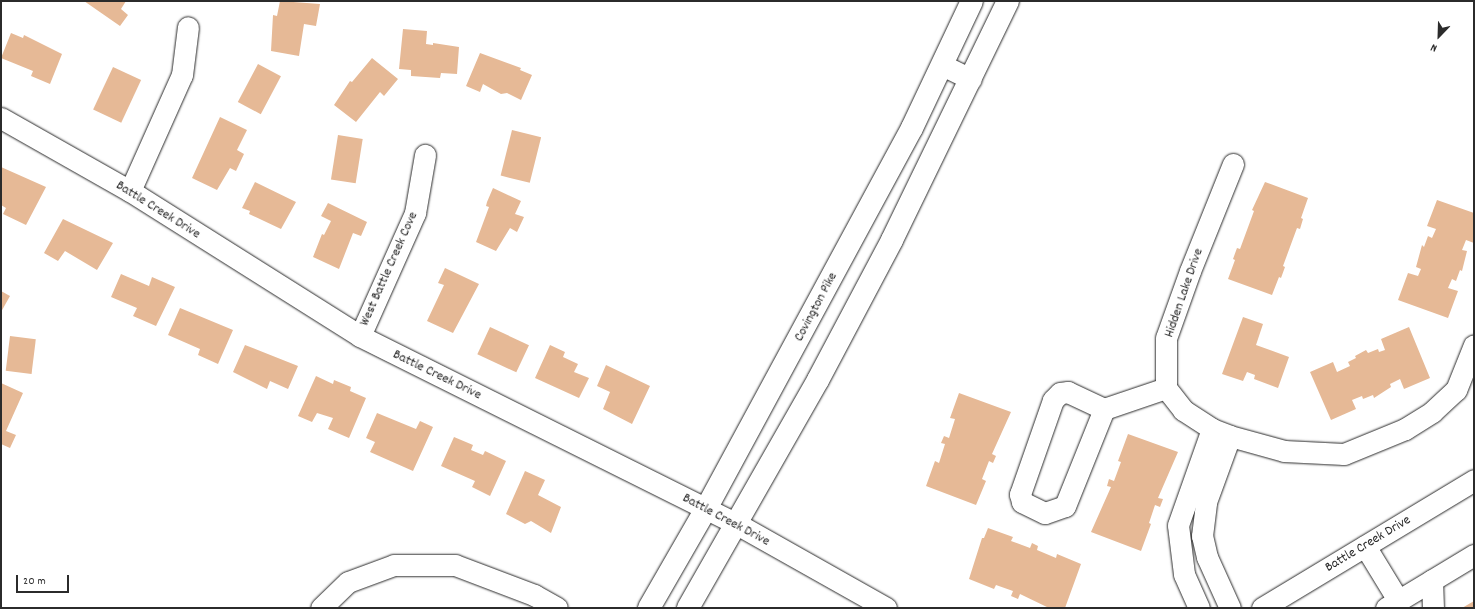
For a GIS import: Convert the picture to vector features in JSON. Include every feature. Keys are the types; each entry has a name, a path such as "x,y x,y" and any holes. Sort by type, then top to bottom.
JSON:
{"main road":[{"name":"Covington Pike","path":"649,608 706,509 912,128 972,1"},
{"path":"688,608 737,524 892,240 1008,1"}],"street":[{"path":"130,191 182,75 188,27"},
{"path":"942,65 971,79"},
{"name":"Battle Creek Drive","path":"1,118 130,191 360,336 737,524 886,608"},
{"name":"West Battle Creek Cove","path":"360,336 416,213 425,154"},
{"name":"Hidden Lake Drive","path":"1166,388 1166,338 1190,271 1233,164"},
{"path":"1104,409 1065,506 1045,513 1022,502 1020,494 1053,400 1060,393 1068,392 1104,409 1166,388 1183,410 1221,433 1284,451 1344,454 1405,429 1432,412 1456,390 1474,345"},
{"path":"1199,608 1184,574 1178,525 1221,433"},
{"path":"1221,433 1206,502 1202,536 1207,557 1230,608"},
{"name":"Battle Creek Drive","path":"1262,608 1474,480"},
{"path":"1365,546 1392,604 1474,555"},
{"path":"321,608 348,582 394,565 455,565 545,605"},
{"path":"1432,580 1433,608"}],"building":[{"path":"84,1 126,1 121,9 128,15 120,26"},
{"path":"280,1 320,4 316,26 304,24 299,56 271,51 273,15 277,16"},
{"path":"403,29 427,31 426,44 433,45 433,43 459,47 457,74 441,73 440,78 411,76 411,70 399,69"},
{"path":"11,33 23,38 24,35 62,54 50,84 31,76 33,71 1,58"},
{"path":"480,53 521,68 520,70 532,75 521,100 507,93 501,94 483,84 480,92 466,86"},
{"path":"372,58 398,79 384,96 380,92 356,122 334,105 350,81 352,82"},
{"path":"258,64 281,76 261,114 238,102"},
{"path":"113,67 141,80 121,123 93,110"},
{"path":"220,117 247,130 237,150 244,154 236,171 230,168 217,190 192,178"},
{"path":"512,130 541,137 530,183 501,176"},
{"path":"338,135 363,139 356,183 331,179"},
{"path":"1,167 46,187 26,225 3,214 6,208 1,205"},
{"path":"255,182 296,202 281,229 249,214 250,211 242,208"},
{"path":"1265,182 1308,198 1301,218 1303,219 1300,229 1297,228 1283,266 1285,267 1281,278 1279,277 1272,295 1228,279 1235,260 1233,259 1237,248 1240,249 1254,211 1252,210"},
{"path":"493,188 521,201 515,214 524,217 517,232 510,228 496,251 476,242 489,207 486,206"},
{"path":"1437,200 1474,213 1474,243 1466,240 1462,250 1467,251 1462,271 1460,270 1456,281 1452,279 1448,288 1458,291 1448,318 1398,300 1408,273 1418,276 1421,269 1416,267 1422,245 1424,247 1428,236 1432,238 1436,229 1427,226"},
{"path":"328,203 367,222 361,236 353,233 339,269 313,257 322,234 324,235 331,221 321,216"},
{"path":"63,219 113,243 97,270 65,251 58,261 44,253"},
{"path":"445,268 479,284 453,333 427,321 444,285 438,283"},
{"path":"121,274 149,286 152,277 175,287 156,326 133,316 137,308 111,297"},
{"path":"1,291 10,296 1,312"},
{"path":"180,308 233,330 218,364 198,355 200,349 168,335"},
{"path":"1243,317 1263,324 1256,345 1289,357 1278,388 1254,379 1255,375 1247,372 1243,381 1222,374"},
{"path":"490,327 529,345 516,372 477,354"},
{"path":"1409,327 1430,378 1404,389 1400,379 1390,384 1391,387 1374,398 1373,395 1363,399 1362,396 1352,400 1356,409 1331,420 1310,372 1333,362 1337,372 1350,366 1348,362 1366,350 1368,353 1378,349 1379,352 1385,350 1381,339"},
{"path":"10,336 36,339 32,374 6,371"},
{"path":"245,345 298,366 288,389 270,381 267,389 233,372"},
{"path":"550,345 565,352 563,357 578,364 574,372 589,378 579,398 535,378"},
{"path":"606,365 650,386 632,424 603,409 610,392 597,386"},
{"path":"316,376 333,384 334,380 351,387 350,391 366,398 349,438 328,429 333,418 317,413 312,422 298,416"},
{"path":"1,383 23,393 6,431 16,435 10,448 1,444"},
{"path":"959,393 1011,412 992,454 996,456 993,463 989,461 982,479 986,481 976,505 926,486 935,461 939,463 945,444 941,443 944,436 949,438 955,419 950,418"},
{"path":"377,413 416,429 420,421 433,427 413,471 370,452 375,442 366,438"},
{"path":"1128,434 1178,452 1158,498 1163,499 1160,507 1155,505 1149,523 1151,524 1141,551 1091,532 1111,487 1107,486 1109,479 1114,481 1121,462 1118,461"},
{"path":"454,437 473,445 471,450 483,455 485,451 506,461 490,496 472,487 475,481 441,466"},
{"path":"525,471 545,480 538,495 561,507 551,533 531,521 525,524 506,514"},
{"path":"988,528 1013,537 1011,541 1030,548 1032,543 1038,546 1037,550 1056,558 1057,554 1081,564 1065,608 1049,608 1020,594 1018,599 1011,596 1013,591 996,585 994,589 969,579 982,538 984,538"},
{"path":"1474,601 1474,608 1462,608"}]}
